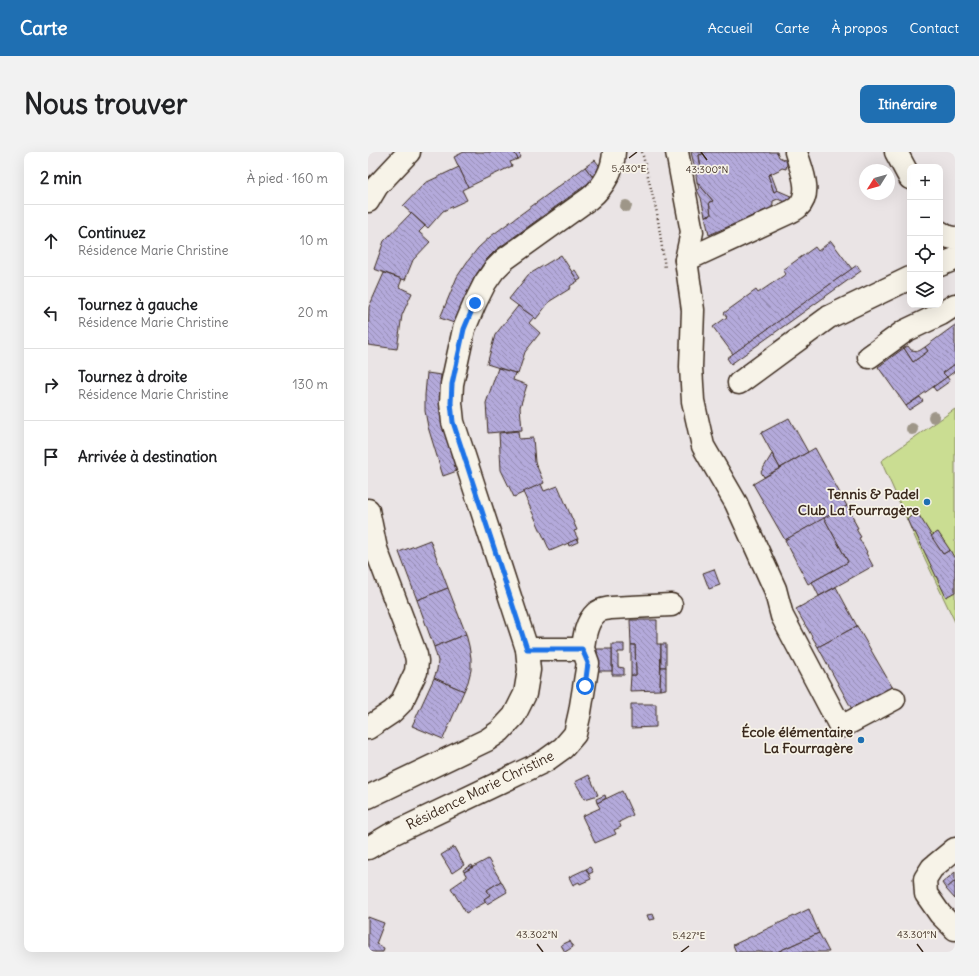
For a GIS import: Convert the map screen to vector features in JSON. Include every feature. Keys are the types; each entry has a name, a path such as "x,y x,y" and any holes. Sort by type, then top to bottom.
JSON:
{"street":[{"path":"368,201 377,186 409,152"},
{"path":"368,797 487,740 500,731 514,716 525,694 530,670 527,649 453,422 451,403 452,384 464,329 485,283 494,270 505,259 599,190 608,176 614,152"},
{"path":"677,152 692,232 686,260 693,310 691,367 693,401 703,446 736,503 775,589 782,616 839,724 843,726 894,699"},
{"path":"686,260 798,207 804,198 806,186 796,152"},
{"path":"896,152 907,172"},
{"path":"943,234 950,238 955,238"},
{"path":"943,264 955,259"},
{"path":"739,383 829,317 907,279"},
{"path":"869,357 905,331 941,314 955,305"},
{"path":"368,510 376,549 416,654 417,661 416,672 401,703 392,712 368,728"},
{"name":"Résidence Marie Christine","path":"368,848 390,835 545,761 562,748 574,734 580,712 588,663 582,649 585,633 590,620 602,609 671,605"},
{"path":"527,649 582,649"},
{"path":"955,849 932,868 925,878 926,894 940,914 955,929"}],"green space":[{"name":"Tennis & Padel Club La Fourragère","path":"955,409 955,622 881,461"}],"building":[{"path":"464,152 514,152 518,159 510,162 512,166 468,187 454,157"},
{"path":"514,152 518,152 521,157 518,159"},
{"path":"691,152 702,152 703,154 699,155 701,168 695,169"},
{"path":"702,152 777,152 779,157 787,161 787,164 786,169 782,168 768,175 774,192 777,190 793,197 786,203 778,199 773,201 772,207 768,211 766,210 709,235 705,216 711,215 709,202 713,201 697,182 695,169 701,168 699,155 703,154"},
{"path":"595,160 602,169 592,176 585,167"},
{"path":"459,167 468,187 462,190 467,200 443,211 428,228 403,206 425,183"},
{"path":"585,167 594,179 496,250 486,260 474,278 454,323 440,318 457,277 478,248 491,236"},
{"path":"771,174 777,190 774,192 768,175"},
{"path":"697,182 713,201 709,202 711,215 705,216 701,198 697,190 699,189"},
{"path":"766,210 767,211 749,221 742,221"},
{"path":"411,213 425,226 419,232 430,242 413,260 405,280 374,269 384,241"},
{"path":"831,241 852,269 733,354 713,327 727,317 724,313 756,290 758,293 786,274 783,270 815,247 818,251"},
{"path":"561,255 578,281 570,286 571,288 550,301 536,319 509,299 528,275"},
{"path":"857,265 861,271 731,364 727,358"},
{"path":"575,270 581,279 578,281 572,272"},
{"path":"384,273 402,279 399,287 412,293 402,315 397,349 368,345 369,307"},
{"path":"518,306 534,317 529,323 540,333 525,352 518,374 487,364 495,335"},
{"path":"955,325 955,364 943,373 947,377 906,406 878,367 904,348 913,362 928,351 925,347"},
{"path":"908,346 911,350 919,351 925,347 928,351 913,362 904,348"},
{"path":"955,364 955,371 947,377 943,373"},
{"path":"498,368 515,373 513,380 527,385 520,407 522,430 488,433 486,403"},
{"path":"427,373 441,375 440,410 442,424 457,471 443,476 428,427 425,411"},
{"path":"947,377 950,381 936,391 933,387"},
{"path":"920,397 923,401 909,410 906,406"},
{"path":"789,418 808,452 780,468 761,433"},
{"path":"518,431 519,439 533,438 535,462 544,483 514,497 501,470 499,433"},
{"path":"815,448 847,506 785,540 753,484"},
{"path":"772,454 780,468 764,477 761,472"},
{"path":"541,484 544,491 558,486 577,530 574,531 578,539 550,551 523,492"},
{"path":"847,506 858,528 856,529 861,537 859,538 873,566 819,596 812,582 848,562 824,518"},
{"path":"917,512 943,554 950,550 955,559 955,592 946,597 915,532 913,533 907,519"},
{"path":"824,518 848,562 808,584 785,540"},
{"path":"938,532 950,550 943,554 931,536"},
{"path":"577,539 578,542 569,546 568,543"},
{"path":"430,540 448,588 417,600 399,552"},
{"path":"714,569 720,585 709,589 703,573"},
{"path":"836,587 857,626 818,647 796,609"},
{"path":"448,588 466,634 434,647 417,600"},
{"path":"630,620 657,620 657,644 661,644 660,690 630,691 631,675 636,675 635,645 631,645"},
{"path":"857,626 894,690 854,713 818,647"},
{"path":"466,634 471,658 471,670 464,691 434,678 438,661 434,647"},
{"path":"612,644 624,644 624,652 618,652 618,667 624,668 624,675 612,675"},
{"path":"661,644 666,644 666,667 661,667"},
{"path":"631,645 635,645 636,675 631,675"},
{"path":"597,649 612,649 612,671 597,671"},
{"path":"661,667 666,667 666,689 660,690"},
{"path":"434,678 464,691 443,739 412,726"},
{"path":"631,704 656,704 656,727 631,728"},
{"path":"589,775 598,795 585,799 575,782"},
{"path":"622,791 633,815 619,822 621,827 614,830 616,834 595,843 582,816 600,808 597,803"},
{"path":"605,795 606,798 597,803 596,799"},
{"path":"454,847 464,865 452,873 441,855"},
{"path":"488,859 501,881 487,890 490,895 484,899 486,902 466,913 451,888 467,877 464,872"},
{"path":"472,865 473,867 464,872 463,870"},
{"path":"590,867 593,872 589,874 586,869"},
{"path":"586,869 591,879 580,884 579,882 573,885 569,877"},
{"path":"955,872 955,881 946,889 942,883"},
{"path":"501,881 507,892 487,904 484,899 490,895 487,890"},
{"path":"955,881 955,899 946,889"},
{"path":"809,909 819,933 777,952 736,952 733,945"},
{"path":"653,914 655,919 649,920 647,915"},
{"path":"368,917 384,923 376,944 384,948 383,952 368,952"},
{"path":"819,933 829,952 777,952"},
{"path":"570,941 573,947 565,952 561,945"}],"place":[{"name":"Tennis & Padel Club La Fourragère","path":"927,502"},
{"name":"École élémentaire La Fourragère","path":"861,740"}],"route":[{"path":"475,303 464,329 452,384 451,403 453,422 527,649 582,649 588,663 585,686"}]}
